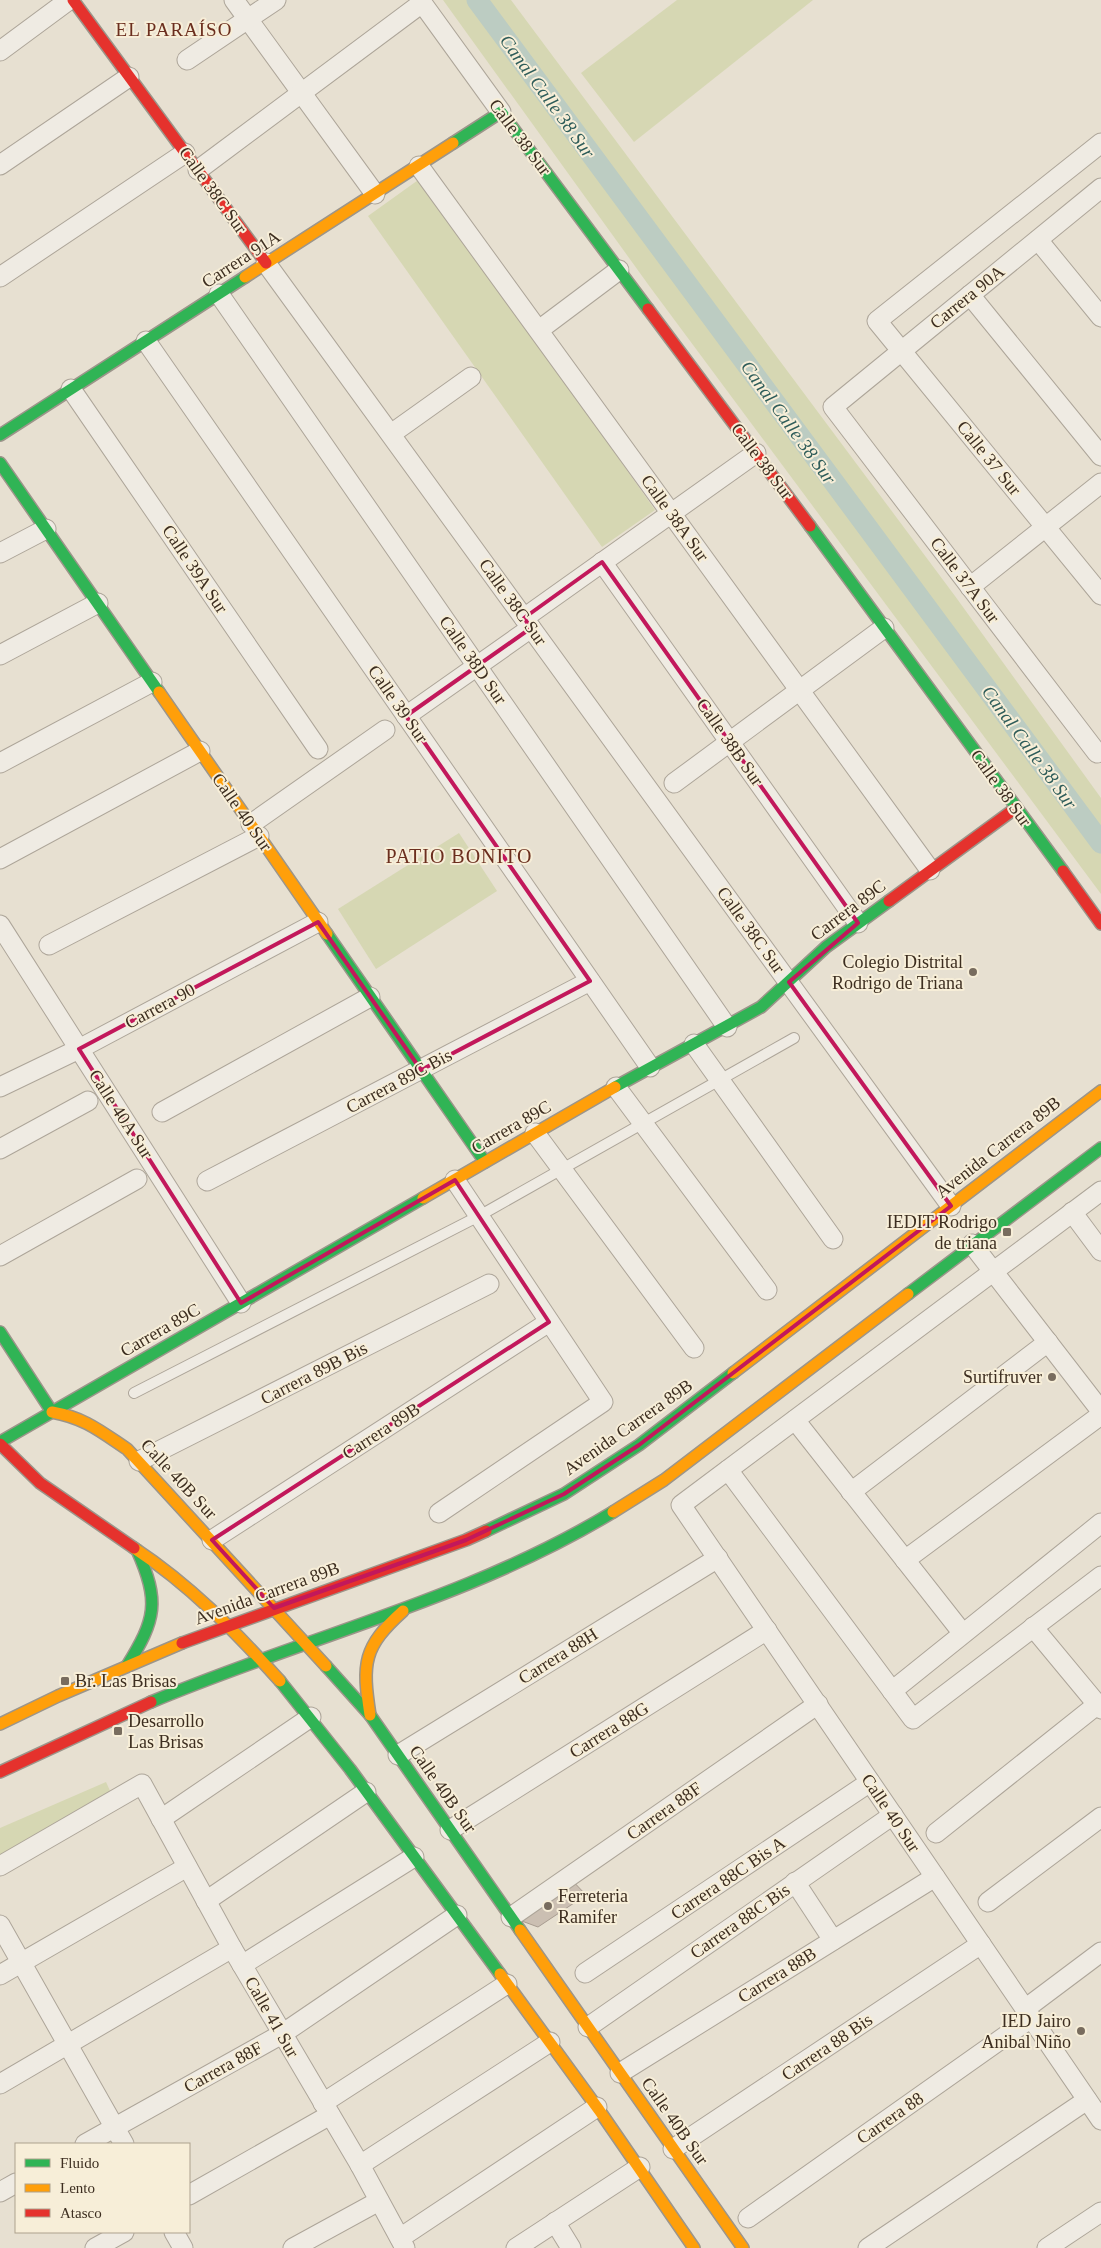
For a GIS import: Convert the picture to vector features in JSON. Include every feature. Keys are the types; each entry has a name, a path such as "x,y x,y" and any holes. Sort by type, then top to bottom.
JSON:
{"street":[{"path":"234,0 375,194"},
{"path":"187,60 276,0"},
{"path":"198,170 421,1"},
{"name":"Calle 38 Sur","path":"421,1 501,112 756,452 1101,924"},
{"path":"0,51 79,3"},
{"name":"Calle 38C Sur","path":"79,3 129,76 951,1206"},
{"path":"0,166 129,76"},
{"name":"Carrera 91A","path":"0,435 501,112"},
{"name":"Carrera 90A","path":"877,321 1101,143"},
{"path":"0,277 185,153"},
{"name":"Calle 38A Sur","path":"419,166 930,870"},
{"name":"Carrera 90A","path":"833,407 1101,188"},
{"path":"1038,240 1101,317"},
{"path":"539,330 619,270"},
{"name":"Calle 38D Sur","path":"219,294 727,1027"},
{"path":"970,295 1101,456"},
{"name":"Calle 37 Sur","path":"877,321 1101,594"},
{"name":"Calle 39 Sur","path":"146,341 650,1068"},
{"path":"391,434 471,378"},
{"name":"Calle 39A Sur","path":"71,389 318,749"},
{"name":"Calle 37A Sur","path":"833,407 1097,753"},
{"path":"406,716 477,666 602,562 756,452"},
{"name":"Calle 40 Sur","path":"0,463 485,1162"},
{"path":"970,587 1101,483"},
{"path":"0,553 46,529"},
{"name":"Calle 38B Sur","path":"602,562 858,923"},
{"path":"0,655 98,603"},
{"path":"674,783 884,628"},
{"path":"0,764 152,682"},
{"path":"49,944 255,830 386,730"},
{"path":"0,859 200,752"},
{"name":"Carrera 89C","path":"0,1443 535,1133 761,1008 826,946 1016,808"},
{"name":"Carrera 90","path":"0,1088 79,1049 318,922"},
{"name":"Calle 40A Sur","path":"0,925 241,1303"},
{"name":"Carrera 89C Bis","path":"208,1181 590,981"},
{"path":"162,1112 370,997"},
{"path":"694,1044 833,1239"},
{"path":"616,1087 767,1290"},
{"name":"Avenida Carrera 89B","path":"0,1724 127,1666 227,1625 466,1540 564,1494 639,1446 1101,1091"},
{"path":"0,1148 88,1101"},
{"path":"535,1133 694,1348"},
{"path":"0,1772 56,1743 102,1723 260,1659 504,1570 564,1541 615,1512 672,1474 972,1244 1101,1148"},
{"path":"0,1256 137,1179"},
{"path":"439,1513 603,1402 455,1180"},
{"path":"1101,1191 728,1470 913,1719 1101,1576"},
{"path":"1072,1212 1101,1251"},
{"path":"972,1244 1101,1410"},
{"name":"Carrera 89B Bis","path":"139,1461 489,1284"},
{"name":"Carrera 89B","path":"212,1540 549,1322"},
{"path":"0,1332 52,1412"},
{"path":"851,1492 1048,1342"},
{"name":"Calle 40B Sur","path":"52,1412 74,1416 100,1429 139,1461 370,1715 743,2248"},
{"path":"905,1560 1101,1415"},
{"path":"795,1420 957,1626"},
{"path":"0,1443 51,1493 177,1578 227,1625 311,1716 597,2107 694,2248"},
{"name":"Calle 40 Sur","path":"728,1470 682,1505 1101,2120"},
{"path":"892,1691 1101,1523"},
{"path":"127,1666 146,1636 152,1622 154,1604 153,1586 137,1550"},
{"name":"Carrera 88H","path":"398,1755 718,1558"},
{"path":"370,1715 364,1678 364,1666 369,1649 380,1633 410,1605"},
{"path":"936,1833 1099,1706 1033,1627"},
{"name":"Carrera 88G","path":"450,1830 767,1630"},
{"name":"Carrera 88F","path":"511,1917 818,1704"},
{"path":"161,1819 311,1716"},
{"name":"Carrera 88C Bis A","path":"585,1973 870,1782"},
{"name":"Calle 41 Sur","path":"0,1866 142,1784 232,1948 360,2165 403,2243"},
{"path":"206,1901 366,1792"},
{"name":"Carrera 88C Bis","path":"588,2027 893,1814"},
{"path":"988,1902 1101,1817"},
{"path":"242,1965 414,1857"},
{"path":"0,1975 187,1867"},
{"name":"Carrera 88B","path":"620,2072 935,1877"},
{"path":"795,1882 833,1940"},
{"name":"Carrera 88F","path":"87,2143 282,2034 457,1915"},
{"path":"0,1925 123,2143"},
{"name":"Carrera 88 Bis","path":"673,2149 981,1944"},
{"path":"0,2084 232,1948"},
{"name":"Carrera 88","path":"748,2218 1028,2014 1101,1952"},
{"path":"190,2194 326,2109 508,1984"},
{"path":"360,2165 550,2042"},
{"path":"868,2248 1087,2100"},
{"path":"403,2243 597,2107"},
{"path":"516,2248 640,2167"},
{"path":"0,2192 15,2184"},
{"path":"293,2248 379,2201"},
{"path":"1047,2248 1101,2212"},
{"path":"555,2222 571,2248"},
{"path":"95,2248 122,2233"},
{"path":"175,2233 183,2248"}],"lane":[{"path":"134,1393 479,1216 794,1038"}],"highlighted area":[{"path":"602,562 858,923 789,982 951,1206 639,1445 564,1494 466,1540 274,1608 212,1540 549,1322 455,1180 241,1303 79,1049 318,922 421,1070 590,981 406,716 531,628 524,618"}],"green space":[{"path":"443,0 511,0 955,596 1101,798 1101,894 650,287"},
{"path":"677,0 813,0 634,142 581,73"},
{"path":"421,178 655,510 602,547 368,216"},
{"path":"459,833 497,891 376,969 338,909"},
{"path":"106,1782 111,1793 0,1858 0,1828"}],"building":[{"name":"Ferreteria Ramifer","path":"569,1877 586,1895 538,1927 511,1917"}],"waterway":[{"name":"Canal Calle 38 Sur","path":"477,0 1101,843"}],"traffic: fast":[{"path":"453,143 501,112 648,309"},
{"path":"0,435 245,277"},
{"path":"0,463 159,692"},
{"path":"810,526 1063,871"},
{"path":"615,1087 761,1007 826,947 889,901"},
{"path":"327,934 485,1162"},
{"path":"908,1294 1101,1148"},
{"path":"0,1442 423,1198"},
{"path":"0,1332 52,1412"},
{"path":"486,1531 564,1494 639,1445 733,1373"},
{"path":"151,1702 268,1657 445,1593 502,1569 558,1542 613,1512"},
{"path":"127,1666 144,1635 152,1610 149,1583 137,1550"},
{"path":"326,1666 370,1715 520,1930"},
{"path":"280,1681 350,1769 500,1974"}],"traffic: slow":[{"path":"245,277 453,143"},
{"path":"159,692 327,934"},
{"path":"423,1198 615,1087"},
{"path":"733,1373 1101,1091"},
{"path":"613,1512 664,1480 908,1294"},
{"path":"52,1412 83,1422 127,1449 326,1666"},
{"path":"134,1548 155,1562 193,1593 246,1644 280,1681"},
{"path":"370,1715 366,1682 368,1657 380,1635 403,1611"},
{"path":"0,1724 58,1696 182,1643"},
{"path":"520,1930 743,2248"},
{"path":"500,1974 599,2110 694,2248"}],"traffic: jam":[{"path":"73,0 266,263"},
{"path":"648,309 810,526"},
{"path":"889,901 1016,808"},
{"path":"1063,871 1101,924"},
{"path":"0,1444 40,1483 134,1548"},
{"path":"182,1643 466,1540 486,1531"},
{"path":"0,1772 151,1702"}],"place":[{"name":"Colegio Distrital Rodrigo de Triana","path":"973,972"},
{"name":"IEDIT Rodrigo de triana","path":"1007,1232"},
{"name":"Surtifruver","path":"1052,1377"},
{"name":"Br. Las Brisas","path":"65,1681"},
{"name":"Desarrollo Las Brisas","path":"118,1731"},
{"name":"Ferreteria Ramifer","path":"548,1906"},
{"name":"IED Jairo Anibal Niño","path":"1081,2031"}],"district":[{"name":"EL PARAÍSO","path":"174,29"},
{"name":"PATIO BONITO","path":"459,856"}]}
